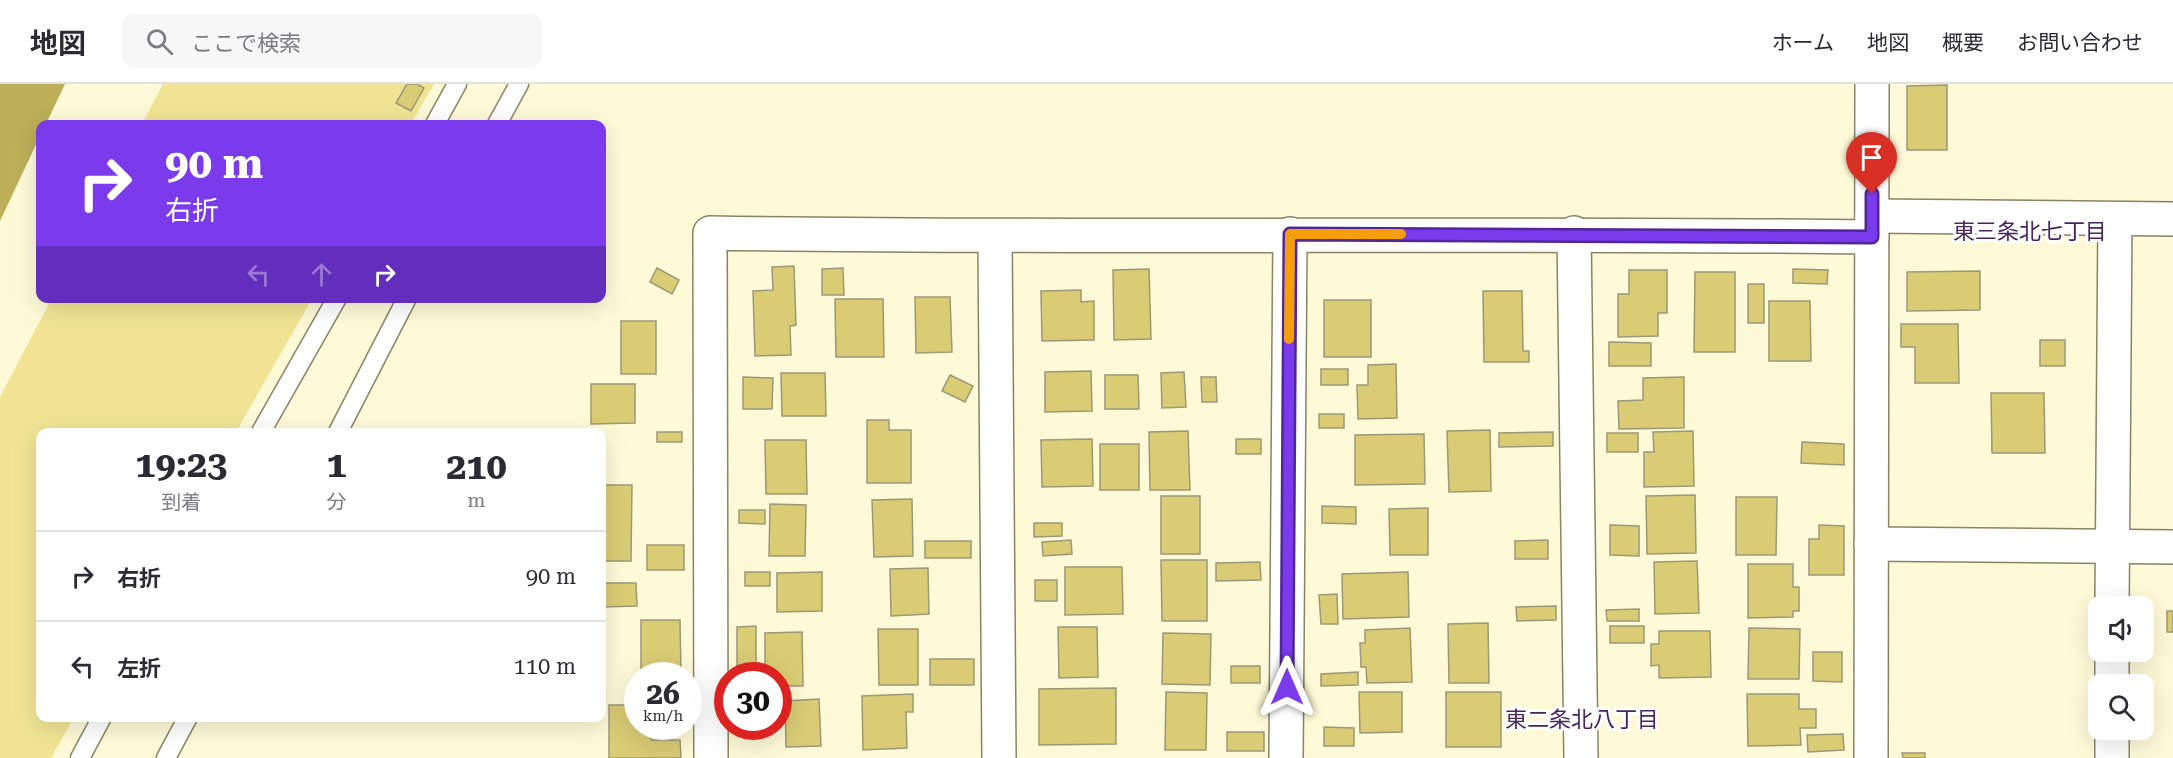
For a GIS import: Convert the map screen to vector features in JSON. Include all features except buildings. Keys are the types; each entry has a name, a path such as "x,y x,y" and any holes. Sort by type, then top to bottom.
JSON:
{"street":[{"path":"1871,758 1872,84"},
{"path":"2112,596 2115,219"},
{"path":"711,758 710,233 995,238 1575,233 2173,219"},
{"path":"1575,233 1581,758"},
{"path":"1286,758 1290,234"},
{"path":"995,238 999,758"},
{"path":"1871,544 2173,547"},
{"path":"2112,740 2112,758"}],"lane":[{"path":"437,120 458,84"},
{"path":"499,120 519,84"},
{"path":"263,428 334,303"},
{"path":"340,428 404,303"},
{"path":"80,758 99,722"},
{"path":"166,758 185,722"}],"shaded area":[{"path":"0,84 65,84 48,120 36,120 36,144 0,221"},
{"path":"163,84 434,84 413,120 144,120"},
{"path":"49,303 310,303 238,428 36,428 36,722 71,722 51,758 0,758 0,397"}],"slow traffic":[{"path":"1289,339 1290,234 1401,234"}],"district":[{"name":"東三条北七丁目","path":"2030,231"},
{"name":"東二条北八丁目","path":"1582,719"}],"route":[{"path":"1287,687 1290,234 1575,233 1872,237 1872,194"}]}
